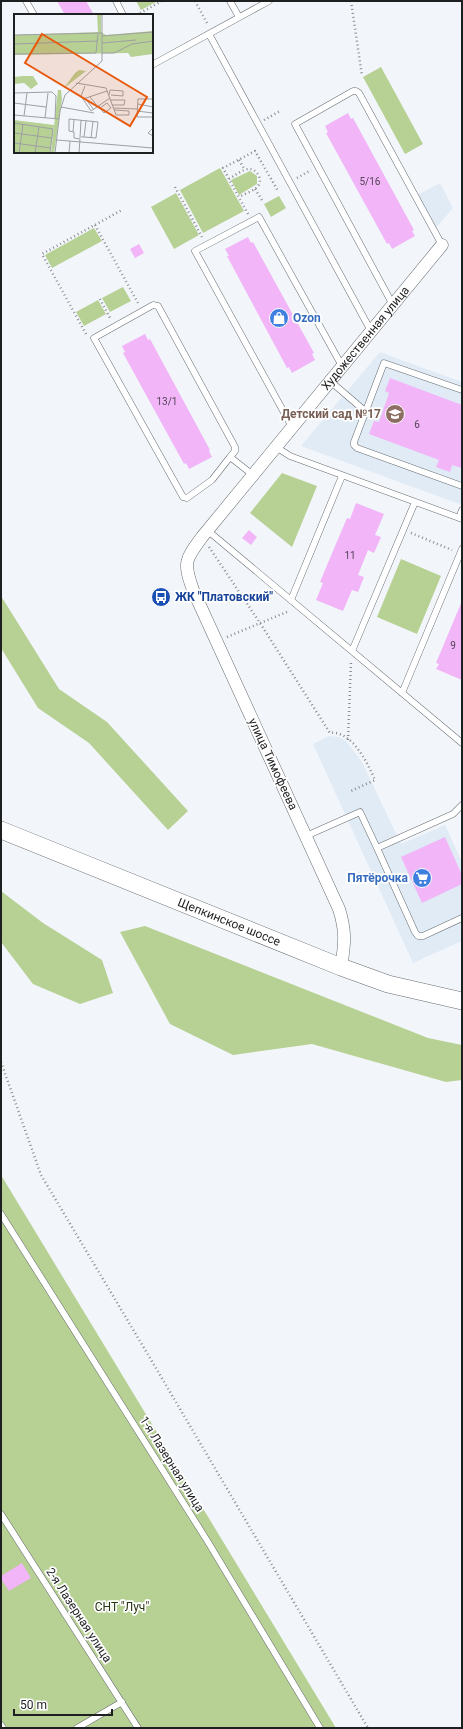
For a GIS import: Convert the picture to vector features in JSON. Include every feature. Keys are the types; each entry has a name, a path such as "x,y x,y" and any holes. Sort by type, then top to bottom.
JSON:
{"main road":[{"name":"Щепкинское шоссе","path":"1,830 341,967 388,984 462,1002"}],"street":[{"name":"Художественная улица","path":"186,564 189,555 204,533 442,245"},
{"name":"улица Тимофеева","path":"186,564 193,590 339,909 344,924 345,945 341,967"}],"lane":[{"path":"26,1 33,14"},
{"path":"116,1 122,14"},
{"path":"230,1 239,17"},
{"path":"153,64 269,1"},
{"path":"210,33 371,331"},
{"path":"393,305 295,124 352,91 359,93 442,245"},
{"path":"292,427 195,251 259,216 342,366"},
{"path":"153,305 158,306 235,447 235,451 212,480 187,498 183,498 94,338 153,305"},
{"path":"462,390 384,363 354,442 354,445 357,448 462,486"},
{"path":"330,381 366,410"},
{"path":"276,447 290,456 460,519 462,510"},
{"path":"230,457 253,475"},
{"path":"291,600 342,476"},
{"path":"352,652 415,502"},
{"path":"204,533 291,600 462,743"},
{"path":"402,693 461,551"},
{"path":"377,848 453,814 462,805"},
{"path":"306,836 360,812 418,936 423,936 462,918"},
{"name":"1-я Лазерная улица","path":"1,1214 208,1542 320,1728"},
{"name":"2-я Лазерная улица","path":"1,1514 138,1728"},
{"path":"77,1728 122,1702"}],"path":[{"path":"140,13 162,1"},
{"path":"195,1 210,33"},
{"path":"351,1 362,76"},
{"path":"266,119 280,111"},
{"path":"251,220 223,168 255,151 258,147"},
{"path":"255,151 278,191"},
{"path":"239,160 245,170"},
{"path":"229,179 245,170 253,170 259,175 260,182 255,189 239,197"},
{"path":"298,177 311,170"},
{"path":"176,187 206,244"},
{"path":"255,189 262,200"},
{"path":"94,338 85,333 42,254 122,210"},
{"path":"95,225 137,302"},
{"path":"100,299 114,326"},
{"path":"403,530 461,551"},
{"path":"204,533 330,733 334,732 343,736 361,754 375,780 351,791"},
{"path":"217,642 298,606"},
{"path":"348,740 352,652"},
{"path":"1,1062 41,1175 368,1728"}],"shaded area":[{"path":"440,183 453,208 435,229 417,195"},
{"name":"Детский сад №17","path":"380,352 462,382 462,505 301,446"},
{"path":"329,736 339,737 347,742 362,762 401,844 445,825 462,862 462,941 413,963 313,744"}],"green space":[{"path":"136,1 158,1 141,10"},
{"path":"381,67 423,144 405,154 363,77"},
{"path":"220,168 244,211 203,233 180,190"},
{"path":"250,171 257,176 257,184 239,195 231,180"},
{"path":"176,193 199,235 174,249 151,207"},
{"path":"279,196 286,208 271,217 264,204"},
{"path":"94,228 102,241 52,268 45,255"},
{"path":"123,287 131,301 110,312 102,298"},
{"path":"98,300 106,314 84,326 76,312"},
{"path":"282,473 317,486 292,547 250,513"},
{"path":"401,559 441,576 417,634 377,617"},
{"path":"1,596 59,689 107,722 188,811 168,830 89,743 38,708 1,648"},
{"path":"1,891 43,923 102,960 113,993 80,1004 33,984 1,942"},
{"path":"145,926 428,1038 462,1045 462,1080 446,1082 312,1044 233,1055 170,1024 120,932"},
{"name":"СНТ \"Луч\"","path":"1,1175 336,1728 1,1728"}],"building":[{"path":"57,1 86,1 93,14 64,14"},
{"path":"348,113 351,119 353,118 414,230 412,231 415,236 392,249 389,243 387,244 326,133 328,132 325,126"},
{"path":"248,237 251,243 253,242 314,353 312,354 315,360 292,373 289,367 287,368 227,256 229,256 225,249"},
{"path":"139,244 144,253 135,258 130,249"},
{"path":"145,334 148,340 150,339 210,450 209,451 212,457 189,469 186,463 184,464 123,353 125,352 122,346"},
{"path":"390,378 462,405 462,468 452,465 450,472 436,467 439,460 369,434 374,421 379,422 389,393 385,391"},
{"path":"356,503 384,514 375,535 381,537 374,553 368,550 358,575 364,577 358,592 352,590 343,611 316,600 323,583 320,582 347,518 350,519"},
{"path":"249,530 257,537 251,545 242,538"},
{"path":"462,601 462,680 436,669 439,664 436,663"},
{"path":"445,837 462,875 462,884 422,903 401,857"},
{"path":"22,1563 31,1578 9,1591 1,1579 1,1576"}],"place":[{"name":"Ozon","path":"279,318"},
{"name":"Детский сад №17","path":"395,414"},
{"name":"ЖК \"Платовский\"","path":"161,597"},
{"name":"Пятёрочка","path":"422,878"}]}
